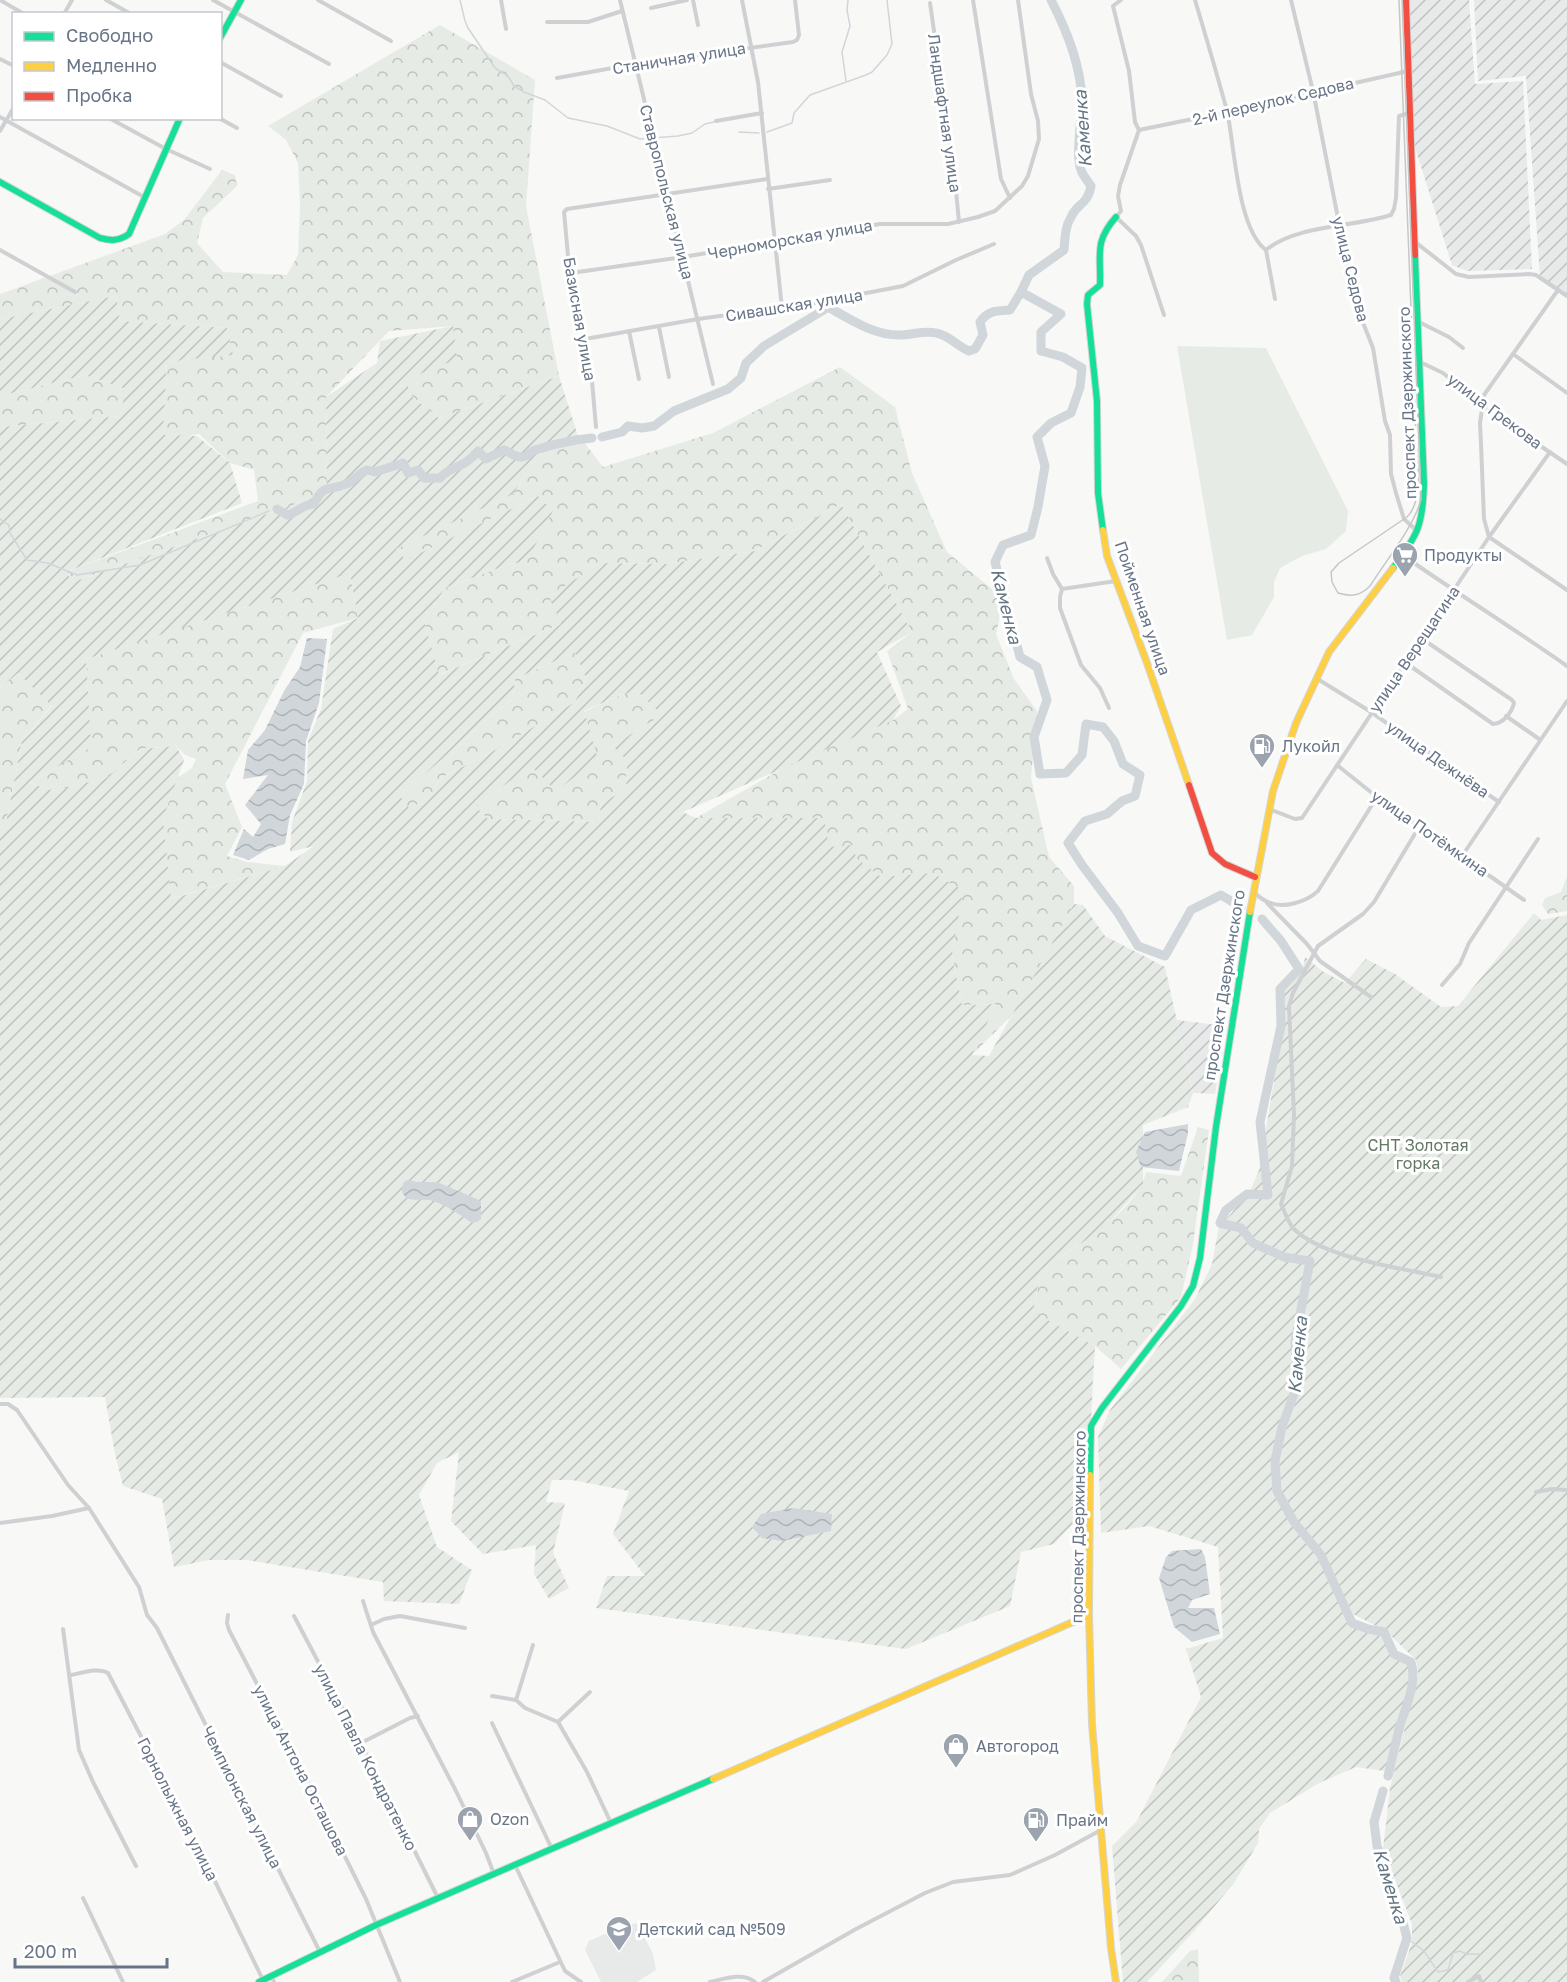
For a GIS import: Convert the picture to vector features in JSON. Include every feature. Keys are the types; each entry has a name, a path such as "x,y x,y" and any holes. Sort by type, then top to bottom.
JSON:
{"street":[{"path":"0,0 21,12"},
{"path":"106,0 127,12"},
{"path":"213,0 329,64"},
{"path":"222,34 241,0"},
{"path":"318,0 391,41"},
{"path":"501,0 506,29"},
{"name":"Ставропольская улица","path":"620,0 713,384"},
{"path":"651,8 687,0"},
{"path":"693,0 698,25"},
{"path":"742,0 762,113 782,308"},
{"name":"Станичная улица","path":"557,78 635,64 793,42 799,35 795,0"},
{"path":"973,0 1001,179 1010,198"},
{"name":"Черноморская улица","path":"571,273 880,224 959,222 995,211 1022,186 1028,176 1039,139 1018,0"},
{"path":"1120,0 1113,6 1129,71 1135,122 1139,130 1120,185 1118,196 1121,211 1116,217 1136,236 1141,245 1164,315"},
{"path":"1195,0 1227,112 1245,215 1258,244 1266,250 1275,299"},
{"name":"улица Седова","path":"1291,0 1313,91 1358,310 1373,348 1385,421 1390,435 1391,474 1402,516 1417,531"},
{"name":"проспект Дзержинского","path":"1116,1982 1111,1948 1092,1724 1089,1616 1091,1426 1102,1408 1181,1306 1193,1286 1200,1258 1216,1127 1255,878 1269,808 1282,760 1316,677 1329,652 1404,556 1417,531 1424,502 1406,0"},
{"name":"Ландшафтная улица","path":"930,3 954,170 959,222"},
{"path":"547,21 588,21 622,11"},
{"path":"222,63 281,96"},
{"name":"2-й переулок Седова","path":"1139,130 1407,71"},
{"path":"0,131 12,110"},
{"path":"716,121 762,113"},
{"path":"1266,250 1276,241 1339,224 1391,215 1394,209 1399,116 1409,113"},
{"path":"0,117 144,197"},
{"path":"113,120 166,149 210,169"},
{"path":"0,182 100,238 113,242 123,239 129,234 179,120"},
{"path":"222,120 237,128"},
{"path":"667,195 767,179"},
{"path":"768,189 831,180"},
{"name":"Базисная улица","path":"596,427 585,339 571,288 564,212 567,209 667,195"},
{"name":"Пойменная улица","path":"1116,217 1103,231 1099,244 1100,285 1088,295 1087,304 1097,402 1098,493 1107,556 1147,663 1212,853 1225,864 1255,878"},
{"path":"1414,241 1456,274 1469,277 1536,275 1567,296"},
{"name":"Сивашская улица","path":"585,339 698,319 866,294 903,286 994,244"},
{"path":"0,250 75,292"},
{"path":"1558,290 1487,389 1480,423 1484,519 1489,537 1567,590"},
{"path":"1419,322 1449,337 1463,348"},
{"path":"659,327 669,377"},
{"path":"629,331 639,379"},
{"path":"1513,354 1567,393"},
{"name":"улица Грекова","path":"1420,362 1443,373 1483,406 1567,464"},
{"name":"улица Верещагина","path":"1269,808 1295,819 1302,818 1489,537 1550,453"},
{"path":"1404,556 1567,666"},
{"path":"1047,558 1062,589 1060,608 1081,665 1100,688 1109,708"},
{"path":"1062,589 1116,581"},
{"path":"1406,663 1493,724 1501,722 1514,705 1512,700 1421,638"},
{"name":"улица Дежнёва","path":"1316,677 1371,712 1499,802"},
{"path":"1462,856 1567,701"},
{"path":"1506,716 1539,740"},
{"name":"улица Потёмкина","path":"1337,765 1377,797 1524,900"},
{"path":"1267,902 1299,903 1318,891 1377,797"},
{"path":"1419,827 1368,908 1353,922 1318,946 1289,1006 1294,1115 1292,1167 1281,1204 1292,1227 1307,1240 1337,1252 1442,1276"},
{"path":"1442,985 1460,964 1469,943 1538,839"},
{"path":"1253,891 1267,902 1320,961 1371,997"},
{"name":"Чемпионская улица","path":"0,1404 8,1404 17,1410 68,1485 89,1508 139,1587 147,1615 157,1628 320,1952"},
{"path":"1536,1492 1552,1489 1567,1490"},
{"path":"0,1523 89,1508"},
{"path":"363,1601 371,1625 476,1832 494,1874"},
{"name":"улица Антона Осташова","path":"228,1615 229,1630 366,1899 400,1982"},
{"name":"улица Павла Кондратенко","path":"294,1616 438,1898"},
{"path":"371,1625 384,1619 400,1616 465,1628"},
{"path":"261,1981 272,1979 320,1952 376,1925 1089,1616"},
{"path":"63,1629 80,1750 93,1782 136,1866"},
{"path":"516,1700 533,1645"},
{"name":"Горнолыжная улица","path":"71,1675 98,1670 108,1673 194,1838 261,1981"},
{"path":"558,1722 590,1692"},
{"path":"492,1696 516,1700 525,1708 558,1722 611,1823"},
{"path":"360,1743 418,1716"},
{"path":"492,1723 552,1848"},
{"path":"763,1982 925,1893 953,1882 1010,1875 1059,1853 1101,1829"},
{"path":"514,1865 565,1971 581,1982"},
{"path":"83,1898 123,1982"},
{"path":"512,1982 560,1962"},
{"path":"1468,1982 1479,1976 1481,1982"},
{"path":"710,1982 737,1977 750,1978 755,1982"}],"shaded area":[{"path":"1406,0 1469,0 1475,84 1523,81 1532,269 1467,271 1452,265 1412,138"},
{"path":"1474,0 1567,0 1567,295 1540,277 1526,76 1478,81"},
{"path":"1177,1020 1226,1026 1215,1094 1193,1093"},
{"name":"Детский сад №509","path":"637,1923 653,1954 656,1970 637,1982 601,1982 585,1950 589,1941"}],"green space":[{"path":"440,25 535,80 526,206 559,376 439,418 396,383 453,326 389,331 326,397 327,493 73,582 66,572 258,501 254,470 230,463 199,434 171,439 163,435 167,362 232,355 227,328 120,321 116,296 0,319 0,294 165,234 184,220 222,170 235,175 237,186 203,218 197,243 223,272 287,275 298,255 300,205 298,163 286,140 268,126"},
{"path":"116,296 120,321 227,328 233,355 167,362 163,435 197,436 230,463 242,503 66,572 73,582 327,493 326,397 377,363 380,341 453,326 457,359 407,379 409,394 439,418 559,376 577,433 540,450 513,494 396,549 406,560 538,496 553,511 527,561 507,565 445,588 424,621 439,675 561,624 549,596 601,563 665,564 755,551 841,504 912,632 877,652 901,706 893,720 683,812 696,818 824,818 829,847 853,845 856,858 881,877 932,873 963,890 952,955 962,1005 996,1004 972,1055 989,1056 1074,904 1083,905 1105,936 1165,967 1193,1093 1188,1107 1143,1125 1143,1185 1104,1228 1041,1270 1033,1312 1095,1346 1086,1510 1054,1544 1021,1552 1010,1606 906,1649 596,1608 607,1576 645,1576 613,1534 629,1491 572,1480 552,1480 546,1502 565,1503 553,1553 569,1588 549,1599 534,1574 536,1545 483,1554 451,1521 459,1452 437,1463 419,1495 437,1547 472,1570 459,1604 384,1601 383,1582 246,1560 209,1560 174,1567 162,1499 123,1486 105,1397 0,1398 0,828 6,823 22,741 52,706 18,673 0,688 0,427 120,416 126,389 85,375 0,396 0,319","holes":["350,573 358,618 333,629 321,709 308,741 307,781 292,822 290,852 314,846 285,866 171,899 163,818 184,760 176,746 140,749 108,777 55,791 29,783 91,747 86,659","575,652 586,678 575,702 499,748 439,779 432,793 410,809 400,796 513,699 515,679","637,691 662,715 612,746 627,760 626,790 601,803 599,822 488,819 475,806 531,766 556,791 598,759 584,711 621,695"]},
{"path":"1177,346 1266,348 1348,511 1346,531 1326,549 1302,556 1280,568 1274,582 1274,597 1252,635 1227,640"},
{"path":"840,367 895,407 912,473 947,552 1004,599 996,634 1014,679 1037,711 1031,778 1049,857 1074,886 1074,904 1013,1014 972,1055 995,1004 962,1005 952,955 962,890 932,873 875,888 821,851 805,818 696,818 792,763 893,720 908,709 887,651 912,632 841,504 755,551 665,564 601,563 561,624 438,675 424,621 445,588 507,565 527,561 538,496 405,561 395,549 513,494 540,450 577,433 603,467 713,433"},
{"path":"85,375 127,389 120,416 0,427 0,396"},
{"path":"350,572 358,618 303,633 225,784 242,827 227,856 247,862 285,866 170,899 163,818 177,778 192,768 196,759 185,755 176,746 140,749 108,777 55,791 29,783 90,747 86,659"},
{"path":"575,652 586,678 575,702 499,748 439,779 432,793 410,810 400,796 513,699 515,679"},
{"path":"18,673 52,705 22,741 6,823 0,828 0,688"},
{"path":"637,691 663,715 612,746 627,760 626,790 601,803 599,822 488,819 475,806 532,765 598,760 584,712 621,695"},
{"path":"1567,877 1567,911 1548,914 1542,905 1545,898 1561,892"},
{"name":"СНТ Золотая горка","path":"1534,913 1541,920 1567,915 1567,1982 1402,1982 1400,1976 1412,1943 1412,1924 1383,1849 1390,1788 1418,1674 1416,1660 1386,1631 1353,1614 1324,1554 1297,1519 1281,1490 1279,1461 1286,1429 1302,1384 1298,1342 1313,1260 1285,1255 1255,1241 1243,1226 1225,1221 1251,1189 1259,1170 1277,1063 1279,987 1303,967 1305,957 1322,971 1345,983 1366,959 1395,974 1441,1007 1458,1006"},
{"path":"1198,1127 1209,1130 1193,1244 1181,1297 1121,1369 1095,1346 1033,1313 1041,1270 1118,1215 1140,1187 1146,1172 1181,1176"},
{"path":"1219,1226 1239,1231 1252,1245 1284,1260 1307,1264 1291,1342 1296,1382 1279,1428 1272,1462 1275,1492 1292,1524 1319,1556 1350,1623 1368,1632 1383,1634 1393,1656 1410,1663 1411,1671 1408,1690 1385,1771 1356,1767 1319,1783 1270,1813 1259,1829 1258,1843 1234,1883 1194,1931 1147,1982 1123,1982 1112,1846 1137,1821 1201,1697 1186,1649 1223,1638 1218,1547 1149,1526 1101,1533 1098,1437 1110,1410 1195,1299 1212,1264"},
{"path":"1198,1949 1199,1982 1162,1982 1190,1951"}],"water":[{"path":"307,638 327,639 319,703 306,741 304,784 290,815 285,844 268,849 249,860 233,855 244,829 253,837 261,824 245,805 268,775 243,779 248,750 265,730 284,691 300,667"},
{"path":"1188,1124 1179,1171 1141,1167 1136,1152 1145,1132"},
{"path":"407,1180 437,1182 477,1199 481,1202 481,1219 472,1223 434,1201 406,1198 402,1192 403,1183"},
{"path":"793,1508 832,1514 831,1531 782,1541 762,1538 752,1527 761,1514"},
{"path":"1201,1549 1205,1557 1210,1594 1192,1600 1188,1608 1214,1608 1220,1634 1192,1642 1174,1627 1159,1578 1166,1557 1172,1551"}],"waterway":[{"path":"460,0 468,28 495,68 508,76 514,86 545,100 568,118 607,126 640,139 692,133 705,124 714,122"},
{"path":"846,81 842,52 850,26 848,0"},
{"path":"767,132 792,123 794,113 810,95 872,72 887,55 892,44 887,0"},
{"name":"Каменка","path":"1051,0 1068,36 1079,74 1082,101 1079,163 1091,186 1085,201 1069,221 1064,250 1029,275 1021,292 1061,314 1041,332 1041,351 1063,357 1082,368 1080,387 1071,413 1051,423 1037,437 1045,466 1031,535 1003,545 995,562 1020,657 1037,667 1047,700 1034,737 1040,774 1066,773 1082,755 1086,724 1103,727 1114,741 1123,764 1140,775 1135,796 1122,801 1107,814 1085,821 1068,843 1118,913 1138,946 1165,956 1191,910 1221,895 1241,907"},
{"path":"739,132 759,133"},
{"path":"830,308 863,326 881,332 899,335 936,333 969,351 975,349 983,335 980,322 983,318 993,312 1010,310 1021,292"},
{"path":"602,437 622,432 628,426 642,428 654,426 674,411 728,389 741,378 746,363 764,346 827,308"},
{"path":"277,509 287,515 306,505 314,504 324,490 349,483 367,470 375,472 403,463 408,473 418,470 424,478 440,478 448,471 468,461 478,451 486,459 504,450 518,457 524,457 533,451 549,446 592,438"},
{"path":"0,519 9,525 10,533 27,560 48,563 77,575 140,565 269,511"},
{"name":"Каменка","path":"1262,919 1281,941 1299,969 1280,989 1281,1026 1260,1122 1268,1195 1247,1194 1226,1210 1220,1223 1241,1228 1253,1243 1284,1257 1310,1261 1295,1342 1298,1383 1282,1427 1275,1461 1277,1491 1294,1522 1321,1555 1352,1623 1384,1632 1394,1654 1411,1662 1412,1688 1388,1776"},
{"name":"Каменка","path":"1383,1791 1374,1822 1377,1846 1407,1938 1394,1978 1396,1982"},
{"path":"1407,1938 1424,1951 1438,1972 1448,1970 1453,1953 1460,1951 1466,1954 1480,1954"}],"tram line":[{"path":"1399,0 1418,491 1416,501 1407,517 1339,563 1331,572 1332,582 1338,593 1348,595 1359,594 1370,586 1406,532 1421,499 1402,0"}],"traffic: fast":[{"path":"222,34 241,0"},
{"path":"0,182 100,238 111,240 122,238 129,234 179,120"},
{"path":"1103,530 1098,493 1097,401 1087,304 1088,295 1100,285 1100,249 1104,234 1116,217"},
{"path":"1393,568 1414,538 1420,520 1424,483 1415,255"},
{"path":"1090,1475 1091,1426 1102,1408 1181,1306 1193,1286 1200,1258 1216,1127 1250,912"},
{"path":"259,1982 376,1925 713,1779"}],"traffic: slow":[{"path":"1103,530 1107,556 1189,785"},
{"path":"1250,912 1273,791 1296,723 1329,652 1393,568"},
{"path":"1090,1475 1089,1615 1092,1724 1111,1948 1116,1982"},
{"path":"713,1779 1089,1615"}],"traffic: jam":[{"path":"1406,0 1415,255"},
{"path":"1189,785 1212,853 1225,864 1255,877"}],"place":[{"name":"Продукты","path":"1405,578"},
{"name":"Лукойл","path":"1262,769"},
{"name":"Автогород","path":"956,1769"},
{"name":"Ozon","path":"470,1842"},
{"name":"Прайм","path":"1036,1843"},
{"name":"Детский сад №509","path":"619,1952"}]}
